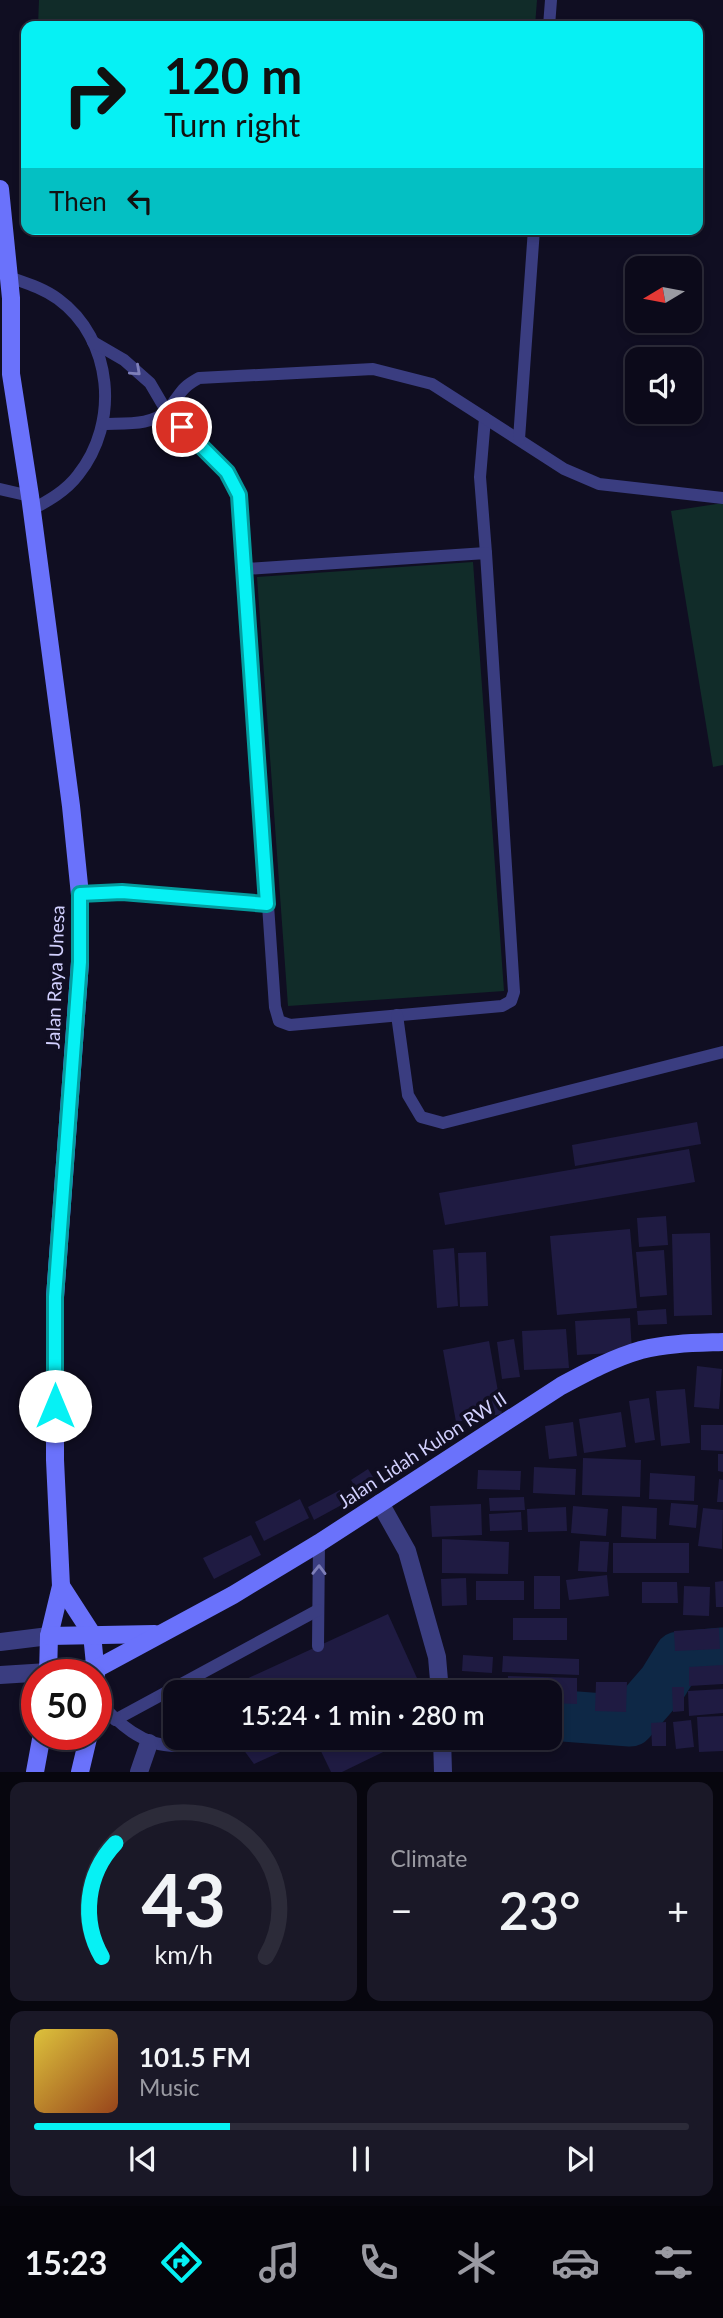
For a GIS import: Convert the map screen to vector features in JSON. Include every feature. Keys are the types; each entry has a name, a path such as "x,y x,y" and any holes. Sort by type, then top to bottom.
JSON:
{"main road":[{"name":"Jalan Raya Unesa","path":"0,189 9,277 11,374 31,503 80,894 80,962 55,1297 55,1460 61,1586"},
{"name":"Jalan Raya Unesa","path":"0,343 11,374"},
{"name":"Jalan Lidah Kulon RW II","path":"112,1662 158,1634 233,1595 319,1543 561,1386 603,1363 674,1344 723,1342"},
{"path":"61,1586 92,1634 95,1659"},
{"path":"48,1659 49,1636 61,1586"},
{"name":"Jalan Lidah Kulon RW II","path":"49,1636 158,1634"},
{"path":"35,1772 39,1750"},
{"path":"80,1772 85,1750"}],"street":[{"path":"380,1503 407,1551 437,1657 439,1680"},
{"path":"0,1642 49,1636"},
{"path":"0,1675 21,1674"},
{"path":"139,1772 149,1743"},
{"path":"442,1750 443,1772"}],"lane":[{"path":"549,21 551,0"},
{"path":"519,439 534,235"},
{"path":"0,489 31,503 57,496 78,476 94,451 104,424 107,395 103,368 93,342 78,319 59,300 35,286 9,277"},
{"path":"93,342 124,360 149,383 167,412 227,472 239,495 275,1007 279,1021 290,1025 502,1006 511,1001 514,992 480,477 485,418"},
{"path":"104,424 143,422 167,412 182,387 199,378 373,369 432,384 564,469 599,484 723,498"},
{"path":"245,569 486,553"},
{"path":"80,894 122,892 267,904"},
{"path":"397,1015 408,1095 421,1117 443,1124 723,1052"},
{"path":"318,1646 319,1543"},
{"path":"115,1720 318,1610"},
{"path":"112,1717 149,1743 163,1744"}],"green space":[{"path":"39,0 537,0 535,21 38,21"},
{"path":"723,503 723,765 713,767 671,511"},
{"path":"473,562 504,991 288,1006 257,577"}],"building":[{"path":"697,1122 701,1144 575,1166 572,1145"},
{"path":"689,1149 695,1182 445,1225 439,1193"},
{"path":"666,1216 668,1245 639,1247 637,1218"},
{"path":"630,1229 637,1308 557,1315 550,1236"},
{"path":"710,1233 712,1315 674,1316 672,1234"},
{"path":"454,1248 458,1306 437,1308 433,1250"},
{"path":"664,1250 667,1295 640,1297 636,1252"},
{"path":"486,1252 488,1306 460,1307 458,1253"},
{"path":"666,1309 667,1324 638,1325 637,1311"},
{"path":"630,1318 632,1352 577,1355 575,1321"},
{"path":"566,1329 569,1368 524,1370 522,1331"},
{"path":"514,1339 520,1377 502,1379 497,1342"},
{"path":"489,1341 502,1414 456,1422 443,1350"},
{"path":"697,1366 722,1369 719,1409 694,1407"},
{"path":"685,1389 690,1443 661,1446 656,1391"},
{"path":"649,1398 655,1440 635,1443 629,1401"},
{"path":"621,1412 626,1447 584,1453 579,1419"},
{"path":"573,1422 577,1456 549,1459 545,1426"},
{"path":"701,1425 723,1425 723,1451 701,1450"},
{"path":"718,1454 723,1454 723,1472 718,1471"},
{"path":"583,1458 641,1460 640,1497 582,1495"},
{"path":"534,1467 576,1469 575,1495 533,1493"},
{"path":"368,1469 378,1485 361,1496 351,1480"},
{"path":"478,1470 521,1471 520,1490 477,1489"},
{"path":"650,1473 695,1476 694,1501 649,1499"},
{"path":"719,1479 723,1480 723,1502 717,1502"},
{"path":"340,1490 347,1502 314,1520 308,1507"},
{"path":"524,1497 525,1510 490,1511 489,1498"},
{"path":"300,1499 309,1518 264,1541 255,1522"},
{"path":"671,1503 698,1505 696,1528 669,1525"},
{"path":"481,1504 482,1535 432,1537 430,1506"},
{"path":"573,1506 608,1509 606,1536 571,1533"},
{"path":"622,1506 657,1508 656,1539 621,1537"},
{"path":"566,1507 567,1531 528,1532 527,1509"},
{"path":"703,1508 723,1510 722,1549 698,1546"},
{"path":"521,1512 522,1530 490,1531 489,1514"},
{"path":"251,1535 261,1555 214,1579 203,1558"},
{"path":"442,1539 509,1542 508,1574 442,1573"},
{"path":"580,1541 609,1542 607,1572 578,1571"},
{"path":"613,1543 689,1543 689,1573 613,1573"},
{"path":"607,1575 609,1596 569,1600 566,1580"},
{"path":"534,1576 560,1576 560,1609 534,1609"},
{"path":"466,1578 467,1605 442,1606 441,1579"},
{"path":"476,1581 524,1581 524,1600 476,1600"},
{"path":"723,1581 723,1607 716,1607 715,1582"},
{"path":"642,1582 677,1582 678,1603 642,1603"},
{"path":"684,1586 710,1587 709,1616 683,1615"},
{"path":"388,1614 418,1680 244,1680"},
{"path":"513,1618 567,1618 567,1640 513,1640"},
{"path":"719,1628 720,1649 675,1651 674,1631"},
{"path":"463,1655 493,1657 492,1673 462,1671"},
{"path":"503,1656 579,1659 579,1675 502,1672"},
{"path":"723,1665 723,1684 689,1686 689,1667"},
{"path":"508,1676 577,1678 577,1704 562,1703 562,1680 508,1680"},
{"path":"596,1682 627,1682 626,1712 595,1711"},
{"path":"672,1687 684,1687 684,1711 673,1712"},
{"path":"723,1689 723,1713 689,1716 688,1691"},
{"path":"723,1716 723,1751 699,1752 697,1717"},
{"path":"691,1720 694,1747 676,1749 673,1722"},
{"path":"666,1722 666,1746 652,1746 651,1723"},
{"path":"244,1750 285,1750 254,1764"},
{"path":"320,1750 387,1750 342,1772 331,1772"},
{"path":"460,1750 496,1750 496,1752"}],"waterway":[{"path":"562,1716 630,1721 663,1683 679,1657 723,1653"}],"route":[{"path":"55,1406 55,1297 80,962 80,894 122,892 267,904 239,495 227,472 182,427"}]}
